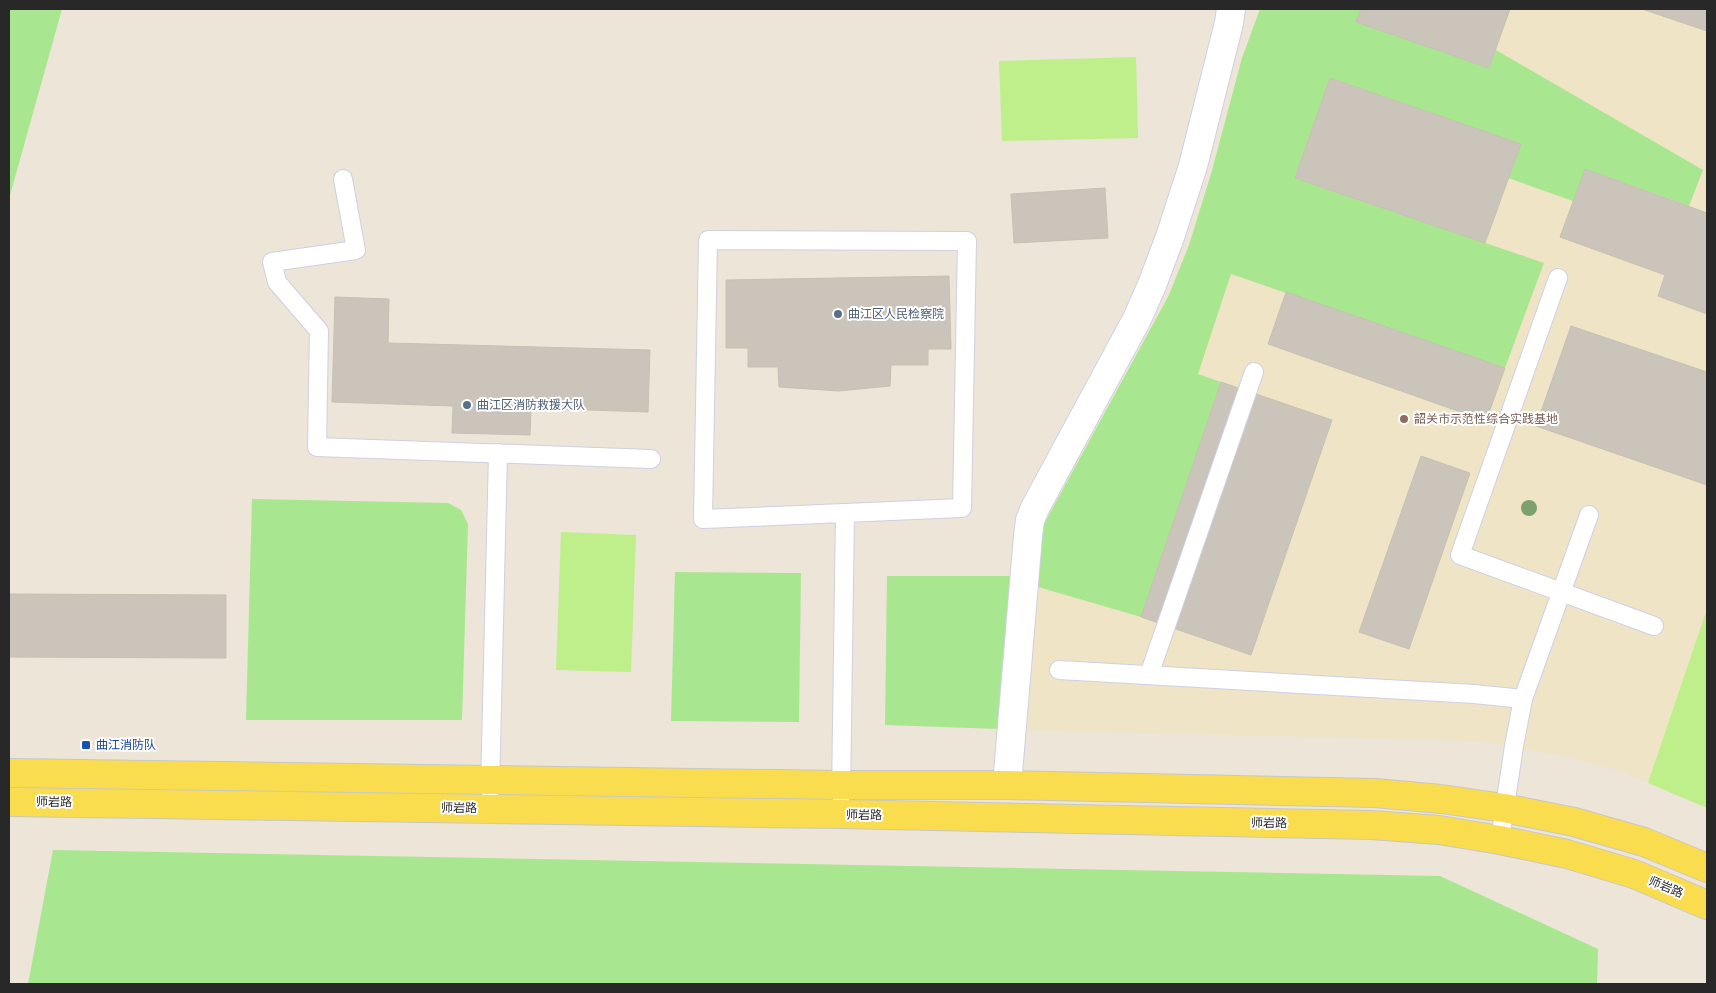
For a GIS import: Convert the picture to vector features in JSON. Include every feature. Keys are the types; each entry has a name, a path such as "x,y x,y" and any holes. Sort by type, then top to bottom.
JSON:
{"main road":[{"path":"9,773 841,785 1007,785 1375,793 1441,799 1504,808 1574,822 1644,842 1707,868"},
{"name":"师岩路","path":"9,802 489,808 1372,825 1439,830 1567,854 1634,874 1707,905"}],"street":[{"path":"1007,785 1030,520 1137,319 1152,285 1193,166 1229,23 1230,9"}],"lane":[{"path":"344,179 356,250 272,262 277,282 319,331 317,447 651,459"},
{"path":"708,240 967,241 962,508 845,513 703,519 708,240"},
{"path":"1558,278 1460,555 1654,626"},
{"path":"1149,675 1254,372"},
{"path":"489,808 498,454"},
{"path":"840,814 845,513"},
{"path":"1500,840 1522,699 1589,515"},
{"path":"1060,670 1474,694 1522,699"}],"shaded area":[{"name":"韶关市示范性综合实践基地","path":"1260,9 1707,9 1707,808 1618,770 1564,756 1481,741 1028,730 1041,537 1044,524 1169,295 1189,245 1211,174 1242,58"}],"green space":[{"path":"9,9 62,9 9,199"},
{"path":"1260,9 1361,9 1357,22 1489,68 1496,50 1703,170 1689,206 1585,169 1573,201 1508,178 1520,144 1330,78 1295,178 1544,263 1505,368 1231,274 1198,374 1221,382 1141,617 1038,587 1041,537 1044,524 1169,295 1189,245 1211,174 1242,58"},
{"path":"1136,57 1138,138 1002,141 999,61"},
{"path":"252,499 448,503 461,510 468,524 462,720 246,720"},
{"path":"561,532 636,535 631,672 556,670"},
{"path":"675,572 801,573 799,722 671,721"},
{"path":"887,576 1010,576 1000,729 885,725"},
{"path":"1707,609 1707,808 1648,783"},
{"path":"53,850 1440,876 1598,949 1597,984 28,984"}],"building":[{"path":"1361,9 1510,9 1489,68 1356,22"},
{"path":"1642,9 1707,9 1707,31"},
{"path":"1330,78 1521,144 1485,243 1295,178"},
{"path":"1585,169 1707,213 1707,314 1658,296 1665,275 1560,237"},
{"path":"1105,188 1108,238 1014,243 1011,194"},
{"name":"曲江区人民检察院","path":"949,276 951,349 928,349 928,365 891,365 890,386 839,391 779,387 778,367 748,367 748,348 726,348 726,280"},
{"path":"1286,292 1505,368 1486,421 1268,344"},
{"path":"335,297 389,299 388,343 650,350 648,412 531,408 530,435 452,433 453,406 332,402"},
{"path":"1571,326 1707,372 1707,485 1536,426"},
{"path":"1221,382 1332,420 1251,655 1141,617"},
{"path":"1421,456 1470,473 1409,649 1359,632"},
{"path":"9,594 226,595 226,658 9,657"}],"place":[{"name":"曲江区人民检察院","path":"838,314"},
{"name":"曲江区消防救援大队","path":"467,405"},
{"name":"韶关市示范性综合实践基地","path":"1404,419"},
{"name":"曲江消防队","path":"86,745"}]}
